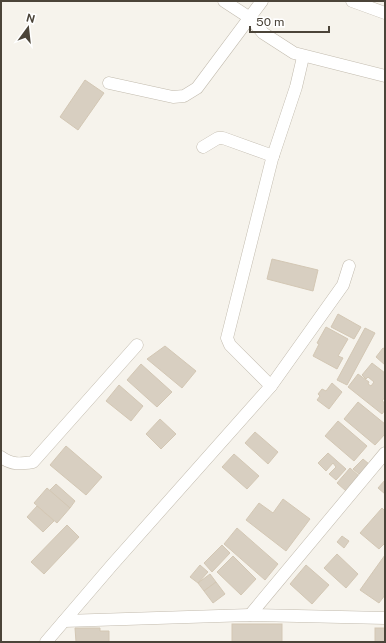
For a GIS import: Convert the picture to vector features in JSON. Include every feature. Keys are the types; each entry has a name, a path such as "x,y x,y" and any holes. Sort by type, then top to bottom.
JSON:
{"street":[{"path":"224,1 250,18 263,33 294,53 303,57 385,76"},
{"path":"109,83 164,96 184,96 197,88 262,1"},
{"path":"352,1 385,13"},
{"path":"271,386 230,345 227,338 273,156 296,87 303,57"},
{"path":"203,147 218,138 223,138 273,156"},
{"path":"46,642 271,386 343,285 349,266"},
{"path":"1,457 9,463 20,464 33,462 137,345"},
{"path":"250,615 385,453"},
{"path":"64,620 250,615 385,618"}],"building":[{"path":"85,80 104,93 78,130 60,117"},
{"path":"272,259 318,270 313,291 267,279"},
{"path":"338,314 361,327 354,339 331,327"},
{"path":"326,327 348,339 338,356 343,358 337,369 313,356 319,344 317,343"},
{"path":"365,328 375,333 347,385 337,380"},
{"path":"165,346 196,371 182,388 147,359"},
{"path":"383,348 385,349 385,365 376,357"},
{"path":"372,363 385,373 385,397 382,401 385,403 385,410 382,414 348,387 358,374 369,382 368,384 371,386 374,382 368,377 366,379 362,375"},
{"path":"141,364 172,392 157,407 127,380"},
{"path":"332,383 342,392 329,409 317,400 320,396 318,394 322,389 326,391"},
{"path":"119,385 143,406 131,421 106,401"},
{"path":"358,402 385,424 385,434 375,445 344,419"},
{"path":"160,419 176,434 161,449 146,434"},
{"path":"338,421 367,446 354,461 325,436"},
{"path":"255,432 278,452 268,464 245,443"},
{"path":"66,446 102,477 86,495 50,465"},
{"path":"328,453 346,469 336,480 329,474 336,467 333,463 326,471 318,463"},
{"path":"234,454 259,476 247,489 222,467"},
{"path":"363,459 369,464 360,475 353,469"},
{"path":"350,468 359,476 346,491 337,483"},
{"path":"385,480 385,494 378,488"},
{"path":"56,484 75,501 70,508 49,491"},
{"path":"47,488 70,508 57,523 34,503"},
{"path":"283,499 310,519 286,551 246,520 259,503 273,513"},
{"path":"37,506 54,521 43,532 27,517"},
{"path":"382,508 385,511 385,543 379,549 360,533"},
{"path":"67,525 79,537 44,574 31,562"},
{"path":"237,528 278,564 265,580 224,544"},
{"path":"342,536 349,541 344,548 337,542"},
{"path":"222,545 230,553 212,572 204,563"},
{"path":"337,554 358,574 346,588 324,568"},
{"path":"385,555 385,595 379,603 360,590"},
{"path":"233,556 256,579 241,595 217,572"},
{"path":"200,565 208,572 198,583 190,577"},
{"path":"306,565 329,585 312,604 290,584"},
{"path":"210,574 216,582 204,591 198,583"},
{"path":"216,582 225,594 213,603 204,591"},
{"path":"232,624 282,624 282,642 232,642"},
{"path":"75,628 100,628 100,631 109,631 109,642 76,642"},
{"path":"375,628 385,628 385,642 375,642"}]}
